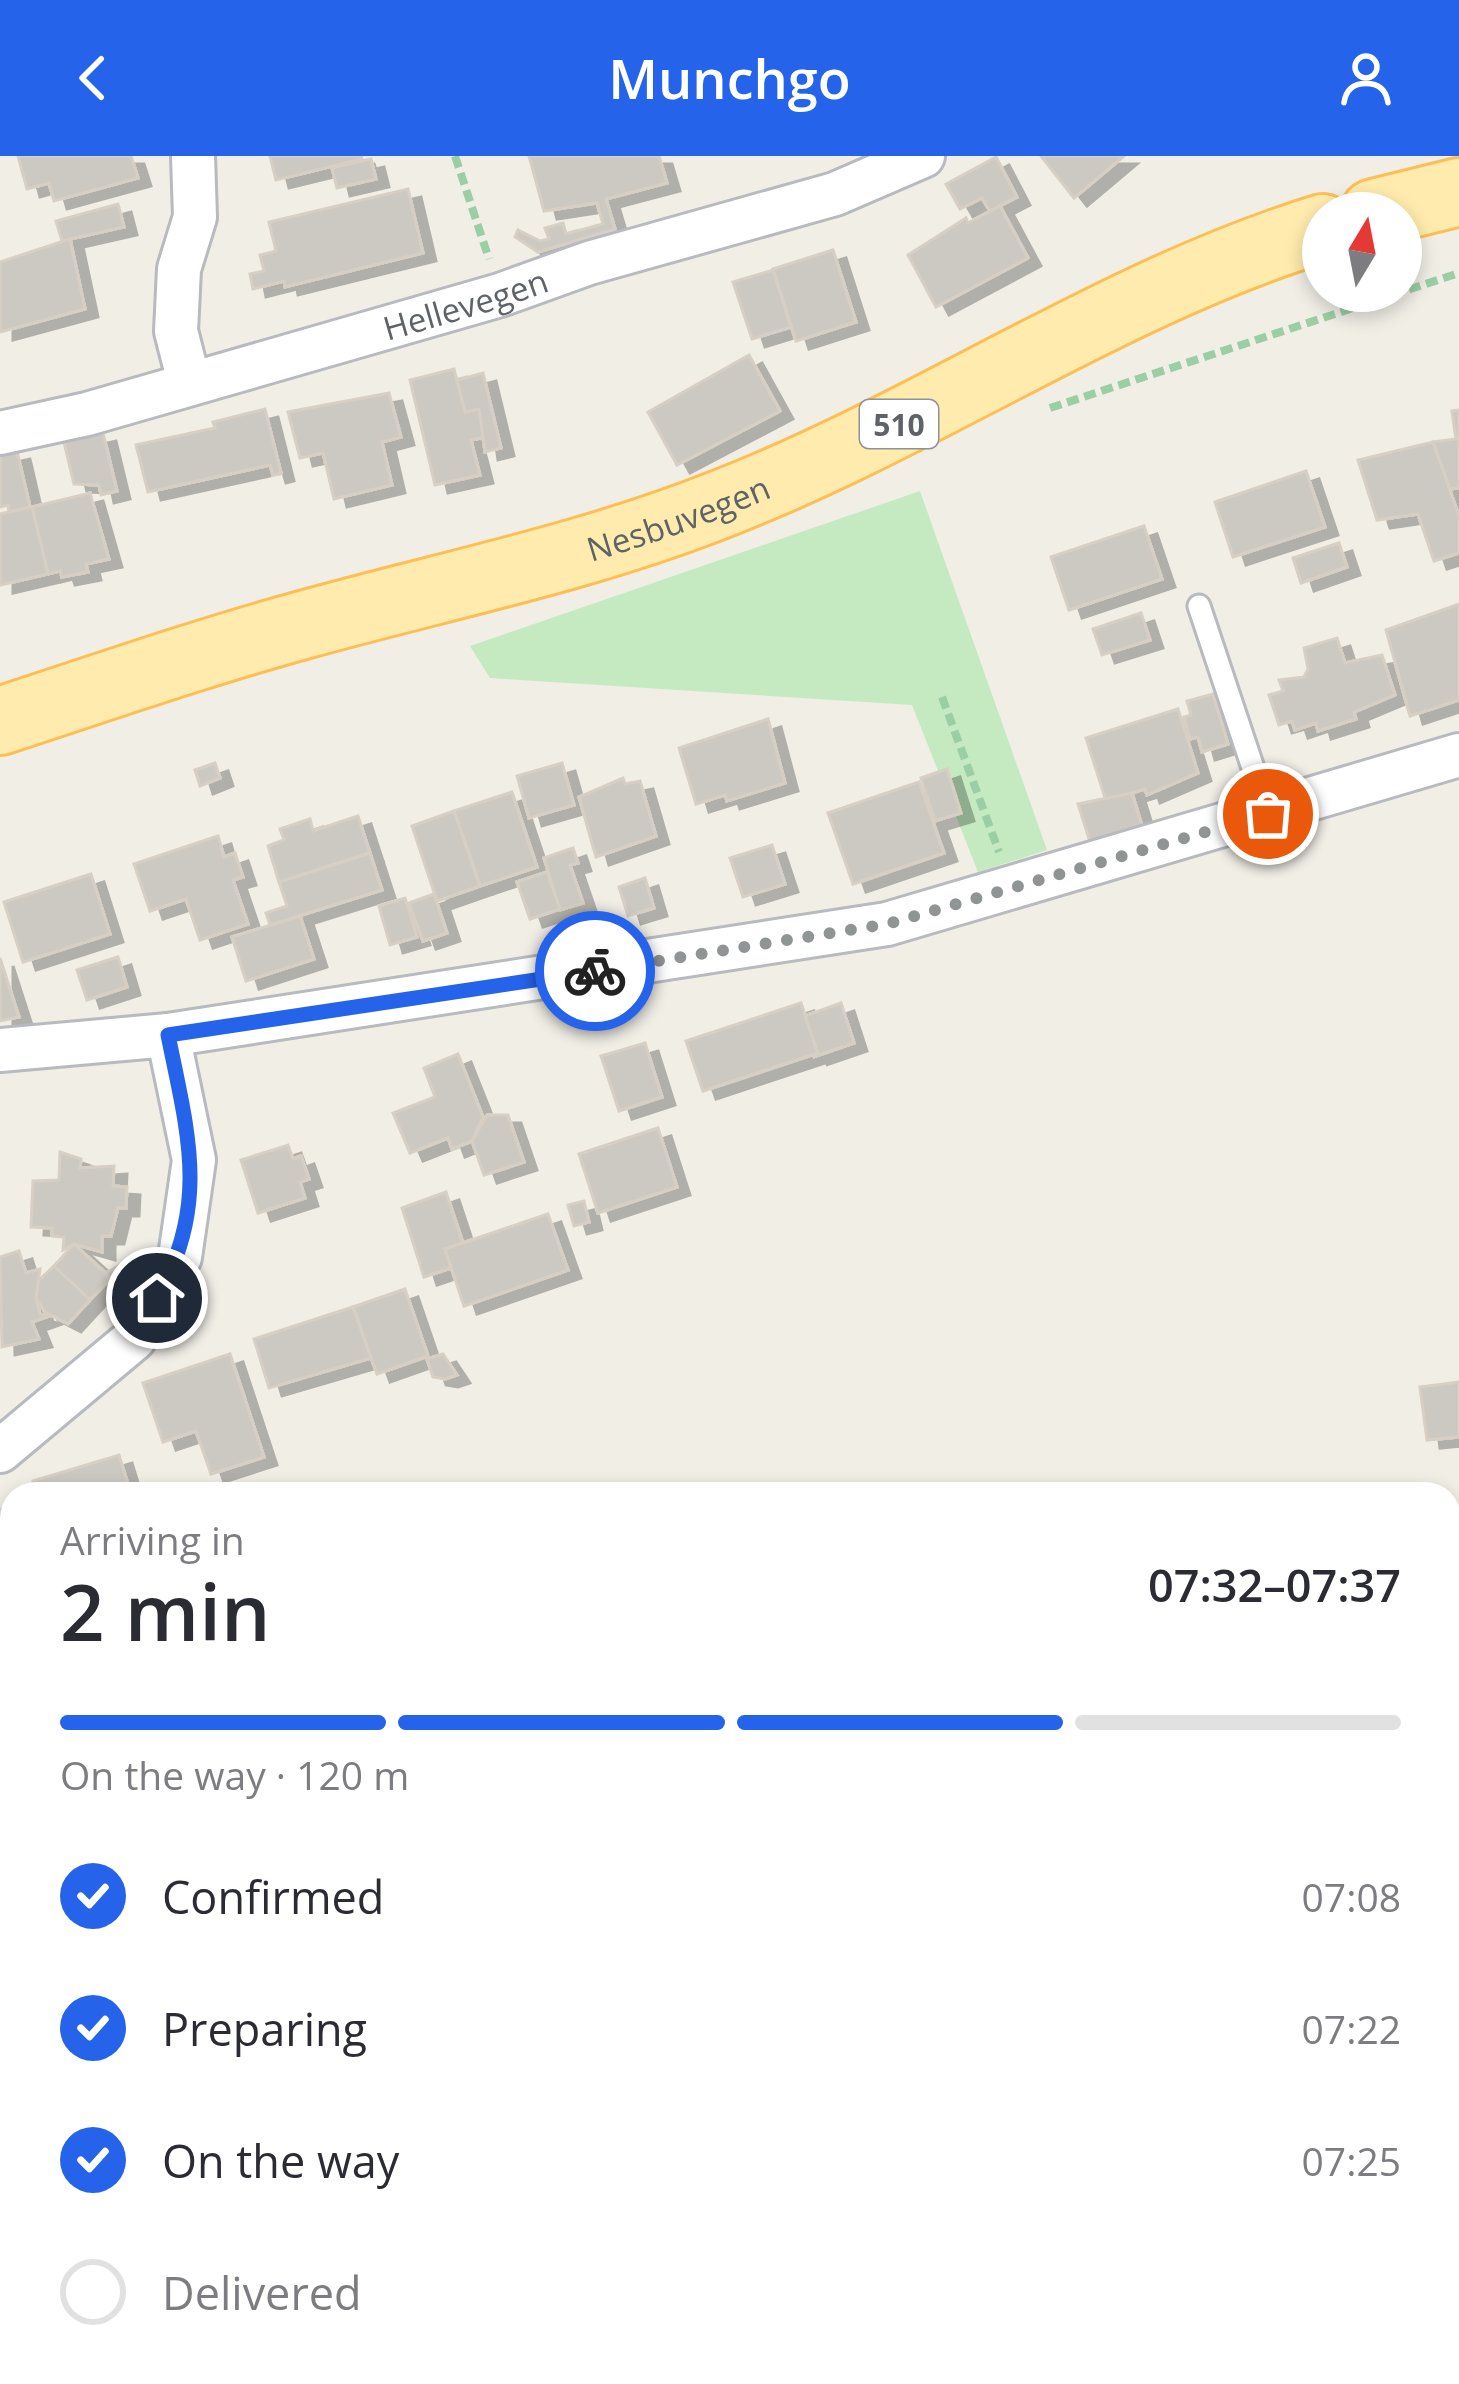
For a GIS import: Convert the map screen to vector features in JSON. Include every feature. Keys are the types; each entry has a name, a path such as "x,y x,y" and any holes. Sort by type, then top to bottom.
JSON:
{"main road":[{"path":"1422,201 1459,192"},
{"name":"Nesbuvegen","path":"0,722 304,624 592,550 719,505 876,436 1195,276 1302,236"}],"street":[{"path":"189,382 176,331 179,269 195,217 194,156"},
{"name":"Hellevegen","path":"0,433 87,415 500,295 589,263 835,194 923,156"},
{"path":"0,1050 168,1035 887,924 1459,755"},
{"path":"0,1451 17,1409 134,1339 180,1258 194,1160 168,1035"}],"lane":[{"path":"1199,606 1268,814"}],"path":[{"path":"455,156 500,295"},
{"path":"943,697 1012,887"}],"green space":[{"path":"920,491 1047,850 978,872 912,705 490,678 470,646"}],"building":[{"path":"18,156 131,156 138,178 54,201 49,183 27,189"},
{"path":"270,156 361,156 362,159 276,180"},
{"path":"529,156 659,156 667,183 606,199 615,229 538,252 515,237 518,230 540,241 549,239 545,228 563,223 566,234 603,224 597,203 544,211"},
{"path":"1041,156 1124,156 1074,198"},
{"path":"996,157 1017,197 990,211 982,198 960,209 946,184"},
{"path":"371,159 376,179 337,188 332,168"},
{"path":"408,189 423,253 285,287 284,281 253,289 250,274 264,271 260,255 276,251 269,222"},
{"path":"118,204 124,227 62,241 56,221"},
{"path":"1000,206 1028,258 936,307 908,255 966,218 968,223"},
{"path":"70,239 85,309 0,332 0,262"},
{"path":"833,250 856,322 796,341 773,269"},
{"path":"773,270 791,327 752,339 733,282"},
{"path":"749,355 780,411 677,465 648,412"},
{"path":"454,369 465,412 479,409 486,437 471,440 480,475 435,485 410,380"},
{"path":"483,373 501,448 485,452 479,409 465,412 457,380"},
{"path":"389,393 401,437 382,442 392,485 334,499 323,453 300,458 288,412"},
{"path":"265,409 281,473 273,475 270,465 148,492 136,445 215,428 213,422"},
{"path":"1459,410 1459,488 1450,489 1433,442 1456,439 1452,411"},
{"path":"103,433 117,491 101,495 99,485 74,484 64,442"},
{"path":"1433,442 1459,516 1459,553 1434,561 1418,514 1377,520 1358,460"},
{"path":"17,451 30,507 9,512 8,505 0,507 0,455"},
{"path":"1306,471 1325,527 1233,557 1215,502"},
{"path":"90,493 109,559 86,564 88,572 62,577 60,571 48,574 32,507"},
{"path":"32,507 48,574 0,585 0,514"},
{"path":"1144,526 1162,579 1069,610 1051,557"},
{"path":"1339,543 1347,567 1301,583 1293,558"},
{"path":"1459,604 1459,700 1410,716 1386,630"},
{"path":"1141,613 1150,640 1102,655 1093,629"},
{"path":"1337,638 1345,663 1382,655 1395,695 1354,712 1356,719 1318,731 1316,723 1295,730 1292,721 1279,725 1269,695 1283,691 1279,680 1304,677 1308,669 1304,648"},
{"path":"1213,694 1228,744 1202,752 1198,737 1190,739 1184,717 1191,715 1187,701"},
{"path":"1178,709 1198,773 1147,795 1145,789 1106,801 1086,738"},
{"path":"768,719 785,783 727,801 725,795 696,804 679,748"},
{"path":"215,763 220,778 200,786 195,770"},
{"path":"562,763 574,805 529,818 517,776"},
{"path":"947,769 961,813 935,821 921,778"},
{"path":"623,778 625,784 640,781 656,836 596,857 579,797"},
{"path":"919,782 944,853 853,884 828,813"},
{"path":"512,792 537,867 480,886 454,811"},
{"path":"1132,793 1143,829 1091,845 1078,804"},
{"path":"454,811 480,886 437,901 412,826"},
{"path":"358,816 370,853 279,882 268,846 284,840 280,829 310,819 313,831"},
{"path":"218,836 224,857 235,853 243,877 233,880 248,924 200,940 186,899 150,911 134,864"},
{"path":"772,845 785,884 743,897 730,858"},
{"path":"573,848 578,863 570,865 583,903 560,910 544,858"},
{"path":"370,853 382,890 270,925 266,913 287,906 279,882"},
{"path":"547,872 560,909 530,919 517,882"},
{"path":"91,874 110,934 23,962 4,902"},
{"path":"645,878 654,908 628,916 619,887"},
{"path":"434,894 447,933 423,941 409,903"},
{"path":"405,898 417,937 390,945 379,906"},
{"path":"300,916 314,959 246,981 232,937"},
{"path":"118,957 127,987 87,1000 77,970"},
{"path":"0,958 19,1017 0,1021"},
{"path":"801,1003 818,1053 703,1091 686,1041"},
{"path":"841,1003 854,1043 813,1057 818,1053 805,1016"},
{"path":"645,1043 662,1097 619,1111 601,1056"},
{"path":"458,1054 483,1117 472,1141 452,1149 448,1138 410,1153 393,1113 435,1097 424,1068"},
{"path":"487,1115 508,1115 524,1162 484,1175 472,1141"},
{"path":"658,1128 677,1187 598,1213 579,1154"},
{"path":"288,1145 293,1159 301,1156 309,1179 300,1182 305,1198 258,1213 241,1160"},
{"path":"60,1152 81,1159 80,1168 114,1166 113,1186 127,1187 126,1208 118,1208 111,1236 102,1236 102,1252 74,1244 63,1250 64,1237 52,1236 52,1228 31,1227 33,1181 59,1180"},
{"path":"446,1192 463,1243 445,1249 451,1268 424,1277 402,1208"},
{"path":"584,1201 589,1222 574,1226 568,1205"},
{"path":"548,1214 568,1270 464,1306 445,1249"},
{"path":"74,1244 111,1278 90,1300 54,1266"},
{"path":"19,1251 26,1273 40,1269 36,1298 40,1314 49,1316 32,1322 39,1339 2,1347 0,1257"},
{"path":"137,1255 144,1257 131,1290 109,1280 106,1273"},
{"path":"54,1266 90,1300 68,1324 45,1312 36,1298 39,1280"},
{"path":"405,1289 428,1356 377,1374 353,1307"},
{"path":"353,1307 371,1358 269,1388 254,1339"},
{"path":"230,1354 264,1457 211,1474 196,1431 163,1442 143,1383"},
{"path":"443,1354 457,1375 433,1377 427,1359"},
{"path":"1459,1382 1459,1437 1427,1440 1420,1387"},
{"path":"119,1455 127,1482 33,1482"}],"way so far":[{"path":"595,971 887,924 1268,814"}],"route":[{"path":"157,1298 180,1258 194,1160 168,1035 595,971"}]}
